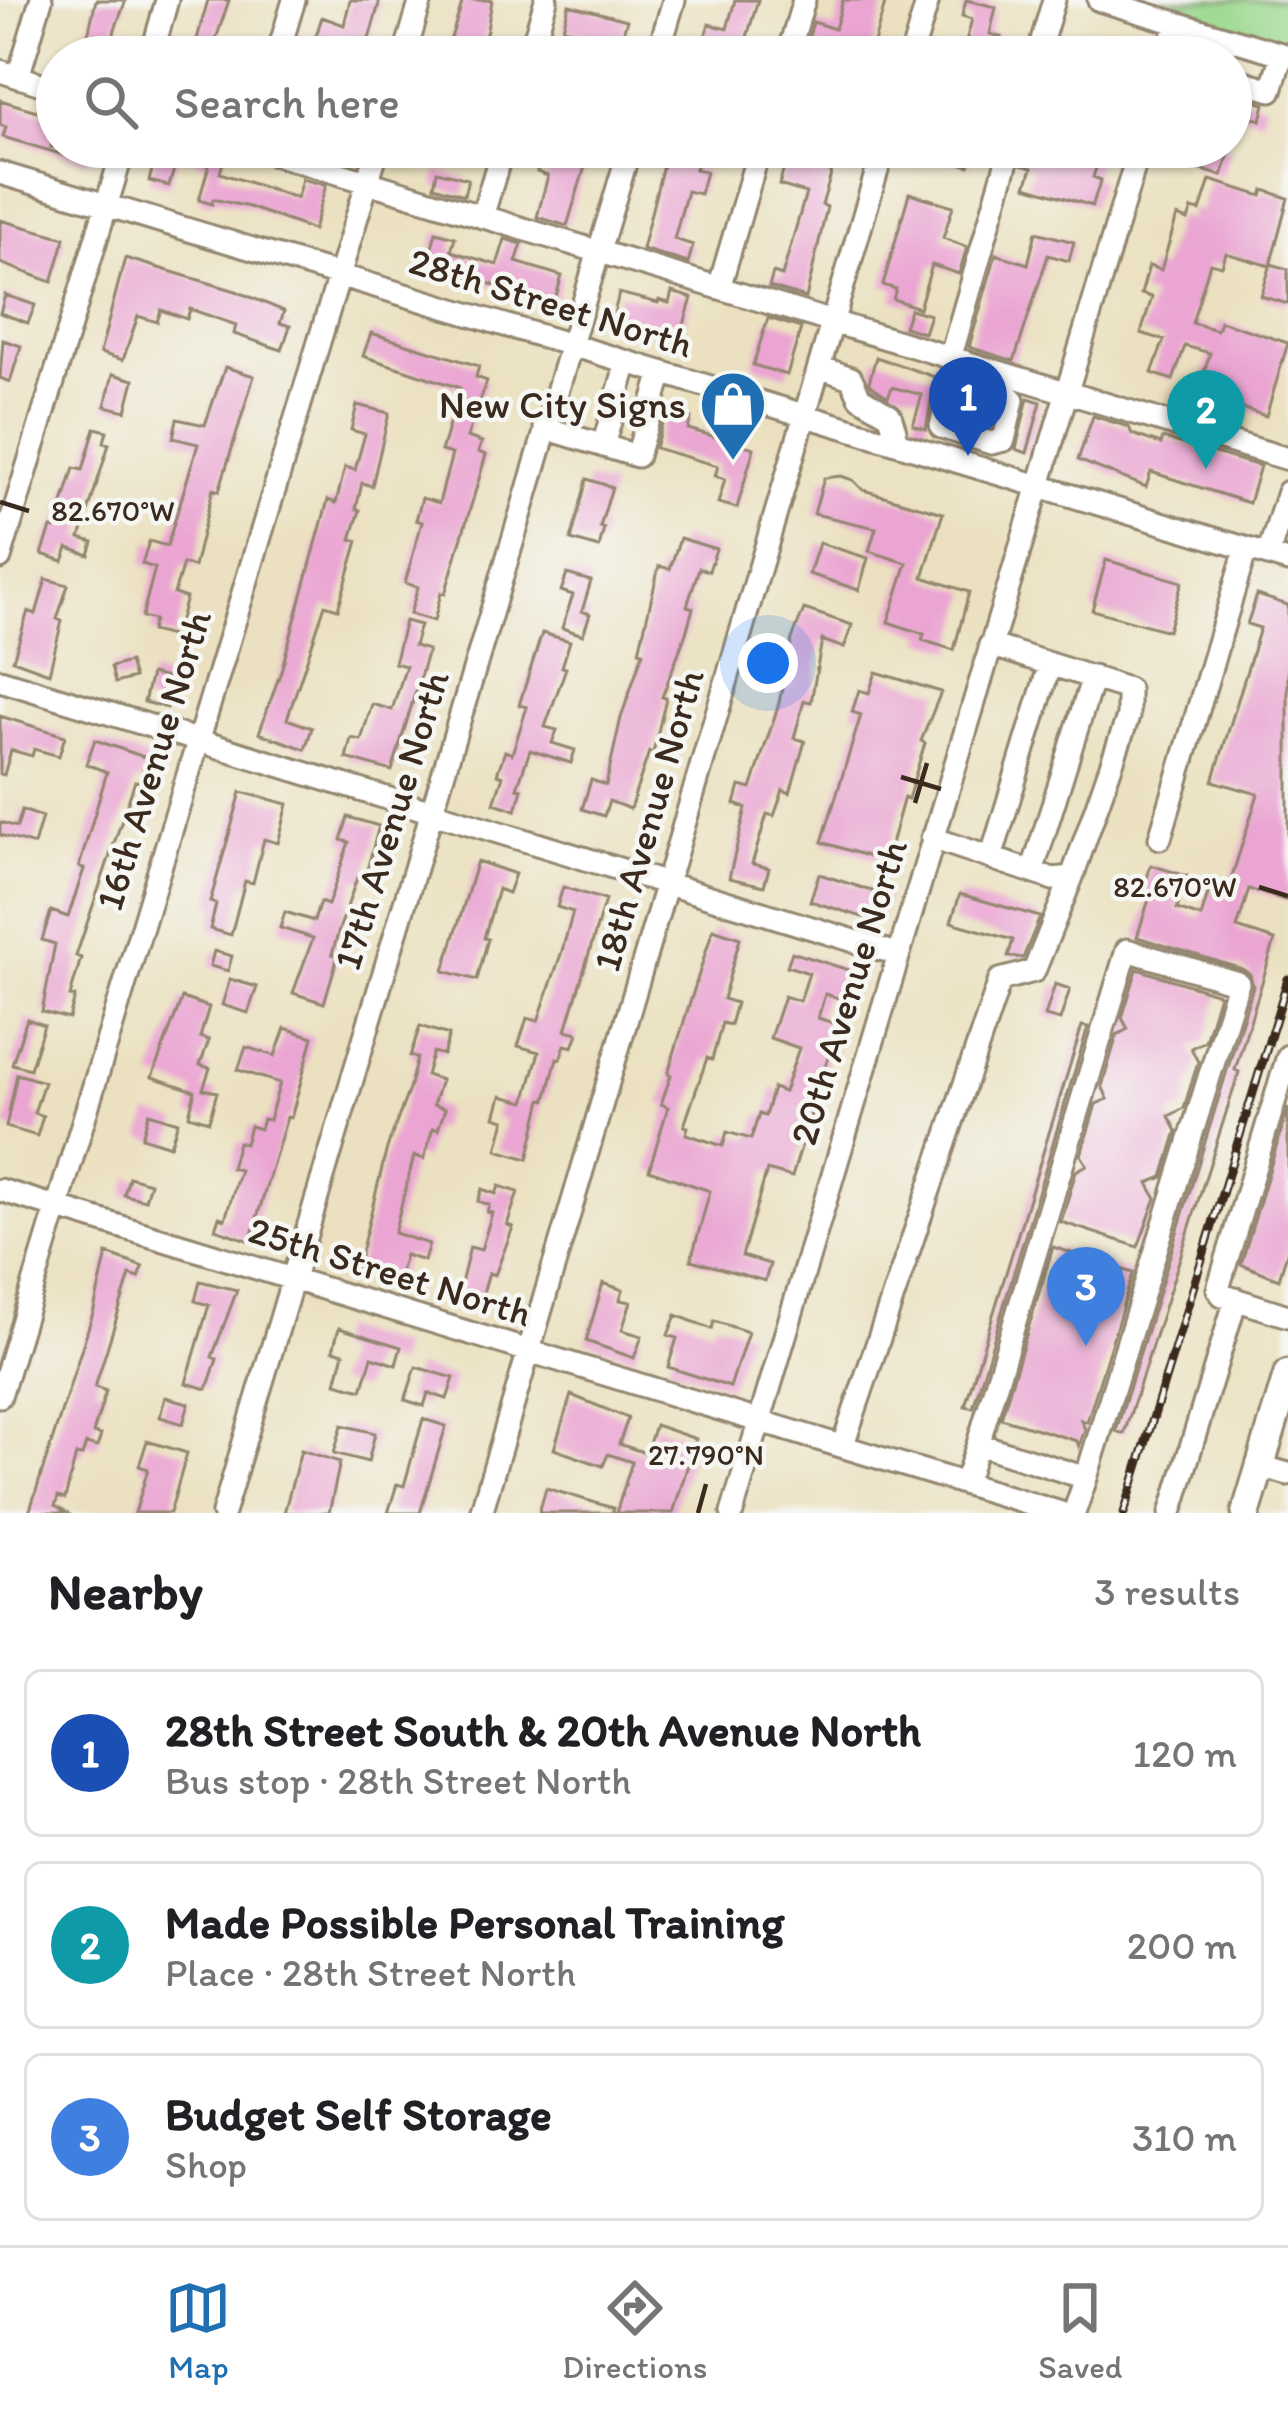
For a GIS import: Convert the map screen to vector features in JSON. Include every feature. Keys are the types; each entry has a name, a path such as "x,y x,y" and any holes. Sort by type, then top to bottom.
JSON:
{"main road":[{"path":"1246,1513 1274,1470 1288,1374"}],"street":[{"path":"9,74 41,0"},
{"path":"157,36 167,0"},
{"path":"284,36 294,0"},
{"path":"411,36 422,0"},
{"path":"535,36 546,0"},
{"path":"663,36 674,0"},
{"path":"793,36 804,0"},
{"path":"917,36 928,0"},
{"path":"1043,36 1054,0"},
{"path":"1099,0 1174,15 1203,36"},
{"path":"1252,51 1285,55 1271,90 1252,84"},
{"path":"0,558 118,168"},
{"path":"321,168 950,359 991,381 1013,400 1004,440 991,443 941,427"},
{"name":"16th Avenue North","path":"0,1396 372,168"},
{"path":"482,217 496,168"},
{"name":"17th Avenue North","path":"223,1513 624,168"},
{"path":"719,288 754,168"},
{"name":"18th Avenue North","path":"481,1513 878,168"},
{"path":"950,359 1005,168"},
{"name":"20th Avenue North","path":"732,1513 1134,168"},
{"name":"28th Street North","path":"0,173 1268,555"},
{"path":"603,446 627,362"},
{"path":"819,367 851,377 860,397 890,415 893,442"},
{"path":"545,428 637,456 662,372"},
{"path":"932,454 952,387 991,381 1066,394 1288,459"},
{"path":"849,429 860,397"},
{"path":"1160,838 1288,492"},
{"path":"843,1445 1000,980 1034,971 1077,873 1128,717 1128,689 990,645"},
{"path":"991,858 1050,664"},
{"path":"1032,872 1093,677"},
{"path":"0,680 897,954"},
{"path":"932,838 1053,879 1072,877"},
{"path":"965,1483 1127,950 1238,983 1074,1513"},
{"path":"1288,1056 1218,1289 1222,1295 1288,1316"},
{"name":"25th Street North","path":"0,1190 1061,1513"},
{"path":"1172,1513 1236,1299"},
{"path":"978,1444 1086,1478"}],"green space":[{"path":"1161,0 1288,0 1288,45 1159,7"}],"building":[{"path":"96,0 126,0 114,36 88,36"},
{"path":"208,0 229,0 217,36 198,36"},
{"path":"350,0 380,0 370,36 316,36 322,17 344,25"},
{"path":"463,0 492,0 485,36 452,36"},
{"path":"735,0 758,0 747,36 705,36 709,24 727,29"},
{"path":"843,0 886,0 876,36 809,36 813,22 835,29"},
{"path":"966,0 996,7 990,34 997,36 968,36 972,19 962,16"},
{"path":"569,5 627,20 622,36 593,36 563,28"},
{"path":"0,100 36,111 36,147 3,137 6,127 0,125"},
{"path":"1252,100 1265,104 1261,120 1252,117"},
{"path":"152,168 174,168 169,186 149,181"},
{"path":"208,168 221,168 220,173 297,198 302,179 326,185 313,230 249,207 199,200"},
{"path":"538,168 585,168 567,226 537,217 548,176 537,172"},
{"path":"662,168 706,172 700,194 687,191 674,239 693,245 688,263 642,249"},
{"path":"784,168 833,168 806,298 769,287 773,273 782,276 806,193 779,185"},
{"path":"1032,168 1096,168 1093,177 1101,180 1092,206 1026,186"},
{"path":"1196,168 1224,168 1222,176"},
{"path":"437,171 468,179 464,195 434,186"},
{"path":"1210,180 1262,196 1264,190 1288,198 1270,266 1226,253 1222,266 1210,263 1192,323 1217,330 1220,321 1288,343 1266,416 1197,394 1210,353 1185,346 1173,380 1152,373 1164,340 1141,333 1152,297 1141,294 1149,266 1161,270 1177,216 1188,220 1192,209 1200,211"},
{"path":"909,193 953,206 943,238 967,247 959,274 932,265 919,308 893,299 896,289 883,285"},
{"path":"0,220 65,238 52,282 0,263"},
{"path":"436,232 455,237 451,251 497,265 505,239 522,244 516,262 562,276 554,303 427,265"},
{"path":"1036,232 1074,242 1069,261 1048,255 1014,361 969,347 996,254 1028,264"},
{"path":"125,258 236,291 284,311 280,323 290,326 282,350 234,334 236,325 190,309 187,319 161,310 157,322 138,316 123,360 100,353"},
{"path":"1271,264 1288,269 1288,304 1261,296"},
{"path":"672,292 692,298 679,341 612,322 619,293 669,303"},
{"path":"5,295 35,305 28,323 0,313"},
{"path":"910,309 930,315 924,333 904,327"},
{"path":"768,318 801,328 787,375 753,365"},
{"path":"371,333 479,366 476,377 487,381 467,437 482,442 478,452 486,455 434,621 410,614 418,587 405,583 422,522 416,520 422,498 439,503 452,454 441,451 460,388 363,356"},
{"path":"3,340 21,346 10,382 0,378"},
{"path":"876,357 941,379 933,390 926,429 913,425 922,395 892,387 888,397 869,382"},
{"path":"225,367 254,376 219,491 213,489 194,567 183,564 174,594 186,598 175,637 151,631 154,620 142,617 155,568 142,564 149,541 167,546 198,444 173,438 177,419 205,425"},
{"path":"113,374 134,380 126,411 105,406"},
{"path":"1028,398 1041,402 1027,453 1016,449"},
{"path":"963,400 996,408 991,427 958,417"},
{"path":"357,405 389,413 372,486 362,483 351,539 358,541 338,609 325,605 287,719 312,728 305,749 259,733 328,500 336,503 345,467 355,470 365,434 351,430"},
{"path":"666,410 691,418 688,429 754,448 737,508 718,503 725,479 715,476 718,466 655,448"},
{"path":"1093,416 1161,444 1163,438 1260,466 1249,503 1151,472 1146,487 1078,460"},
{"path":"95,428 107,431 104,442 109,444 80,538 93,542 89,555 68,548 63,561 42,554 74,468 83,470"},
{"path":"841,476 863,490 943,513 923,577 969,592 954,650 888,622 907,563 869,551 876,528 814,514 824,478"},
{"path":"587,479 612,487 599,548 571,540"},
{"path":"680,538 716,549 709,571 699,568 687,606 693,608 686,633 662,697 666,698 653,753 649,752 630,809 609,801 604,816 582,809 591,780 606,785 643,652 639,651 659,566 670,569"},
{"path":"819,543 868,558 859,590 809,574"},
{"path":"1106,560 1182,582 1168,631 1092,610"},
{"path":"567,574 591,581 582,611 590,614 583,635 562,628 573,595 561,591"},
{"path":"46,579 68,585 49,673 13,660 28,611 36,614"},
{"path":"1257,595 1288,605 1288,901 1249,889 1237,928 1275,940 1235,1070 1239,1072 1124,1434 1116,1431 1253,986 1250,974 1242,969 1137,937 1151,893 1143,891 1151,865 1187,876 1177,909 1201,917 1210,887 1227,892 1258,794 1213,781 1260,628 1247,624"},
{"path":"804,609 852,625 844,648 822,640 811,702 804,701 794,738 805,741 790,793 783,790 774,816 767,814 752,864 769,868 764,886 729,878 746,808 735,804 740,786 751,789"},
{"path":"405,621 420,625 414,646 428,650 392,771 346,758 351,738 361,740 372,704 392,710 406,666 394,663"},
{"path":"542,633 570,641 562,667 566,668 545,727 557,730 552,743 575,750 571,763 530,750 517,788 522,789 516,810 494,803 503,776 497,774 505,751 512,754 527,707 519,705"},
{"path":"129,662 134,678 115,683 111,667"},
{"path":"876,672 941,692 921,741 925,743 886,862 822,842 861,715 852,712 859,690 869,693"},
{"path":"151,674 175,680 167,708 144,702"},
{"path":"0,716 65,736 59,756 34,749 32,756 11,750 4,775 0,774"},
{"path":"95,740 147,758 76,956 81,958 69,1019 42,1012 55,944 42,940 51,911 68,917 84,869 79,867 107,772 86,764"},
{"path":"241,792 288,804 278,843 264,839 253,883 245,881 231,935 210,929 216,904 210,902"},
{"path":"22,810 42,817 34,845 0,835 0,822 17,827"},
{"path":"348,817 379,826 364,881 357,878 339,930 332,954 338,956 324,1003 293,993 313,938 280,928 285,912 314,921 320,902 328,905 349,842 341,840"},
{"path":"477,861 515,874 508,893 498,889 477,980 444,971"},
{"path":"819,874 888,896 879,922 810,901"},
{"path":"563,887 605,900 566,1030 578,1033 573,1047 565,1045 557,1058 528,1159 497,1150 505,1120 495,1117 501,1096 525,1102 539,1052 518,1046 527,1018 538,1021 562,951 573,912 557,907"},
{"path":"960,894 1040,917 1023,958 1008,957 1013,940 951,922"},
{"path":"713,929 740,938 723,999 736,1003 730,1025 722,1023 712,1060 707,1058 684,1126 688,1127 686,1134 723,1146 727,1132 751,1139 759,1114 765,1116 773,1088 784,1092 799,1048 770,1038 784,996 800,1001 809,973 787,966 792,952 858,973 849,1001 825,994 818,1018 842,1026 792,1177 767,1170 742,1256 770,1264 765,1281 691,1260 710,1191 649,1170 668,1107 661,1104 668,1073"},
{"path":"214,951 232,956 228,971 210,966"},
{"path":"1137,969 1219,994 1205,1041 1191,1048 1198,1062 1184,1108 1169,1116 1177,1131 1163,1177 1148,1183 1156,1198 1138,1247 1061,1222 1076,1171 1087,1165 1081,1155 1096,1104 1108,1099 1102,1086 1117,1035 1128,1029 1122,1018"},
{"path":"230,979 257,987 248,1013 222,1005"},
{"path":"1055,984 1070,989 1060,1020 1045,1016"},
{"path":"182,998 209,1007 200,1037 209,1040 200,1065 210,1068 203,1089 217,1092 209,1121 189,1115 195,1091 152,1077"},
{"path":"27,1019 44,1025 30,1069 12,1064"},
{"path":"420,1026 449,1035 443,1055 433,1052 426,1075 441,1080 433,1105 445,1109 438,1130 433,1128 424,1159 414,1156 394,1233 429,1244 424,1261 405,1255 398,1280 357,1269 387,1148 409,1089 417,1058 410,1056"},
{"path":"1082,1026 1088,1027 973,1408 965,1406"},
{"path":"285,1028 313,1037 250,1241 215,1229 219,1217 225,1219 240,1170 231,1168 238,1142 245,1144 250,1126 260,1129 263,1119 269,1120 280,1083 238,1070 246,1047 275,1056"},
{"path":"17,1074 44,1082 34,1113 43,1116 37,1136 6,1127"},
{"path":"1288,1108 1288,1250 1279,1279 1241,1264"},
{"path":"149,1113 178,1122 170,1146 142,1137"},
{"path":"129,1177 150,1183 145,1200 124,1195"},
{"path":"499,1186 518,1192 507,1225 513,1227 495,1275 489,1273 479,1306 457,1300 470,1247 481,1250 492,1213 487,1212 489,1205 478,1201 482,1189 496,1194"},
{"path":"1053,1247 1133,1273 1087,1422 1081,1420 1085,1429 1079,1447 1077,1441 1001,1418"},
{"path":"107,1254 143,1267 139,1278 130,1275 95,1387 106,1391 93,1433 101,1435 97,1447 86,1444 82,1456 76,1455 65,1499 58,1497 55,1506 67,1513 29,1513 94,1310"},
{"path":"200,1281 237,1290 212,1357 217,1359 207,1389 186,1383 209,1305 195,1301"},
{"path":"603,1283 623,1290 620,1300 631,1302 622,1330 642,1336 634,1358 586,1341"},
{"path":"676,1315 712,1329 714,1321 748,1332 730,1387 668,1367 677,1338 668,1335"},
{"path":"339,1328 401,1347 396,1365 372,1357 362,1390 336,1383 344,1353 333,1350"},
{"path":"416,1367 454,1378 447,1399 428,1393 424,1406 405,1400"},
{"path":"571,1395 628,1418 619,1444 646,1453 655,1425 696,1439 673,1513 616,1513 632,1462 608,1454 603,1466 554,1449"},
{"path":"165,1397 189,1403 183,1424 160,1417"},
{"path":"423,1419 446,1426 420,1513 388,1513 397,1484 404,1486"},
{"path":"342,1425 375,1433 368,1462 334,1453"},
{"path":"147,1441 187,1453 170,1513 135,1513 148,1469 139,1466"},
{"path":"301,1450 340,1462 329,1513 284,1513"},
{"path":"546,1488 613,1508 612,1513 539,1513"}],"railway":[{"path":"1124,1513 1288,979"}],"place":[{"name":"28th Street South & 20th Avenue North","path":"968,456"},
{"name":"New City Signs","path":"733,463"},
{"name":"Made Possible Personal Training","path":"1206,469"},
{"name":"Budget Self Storage","path":"1086,1346"}]}
